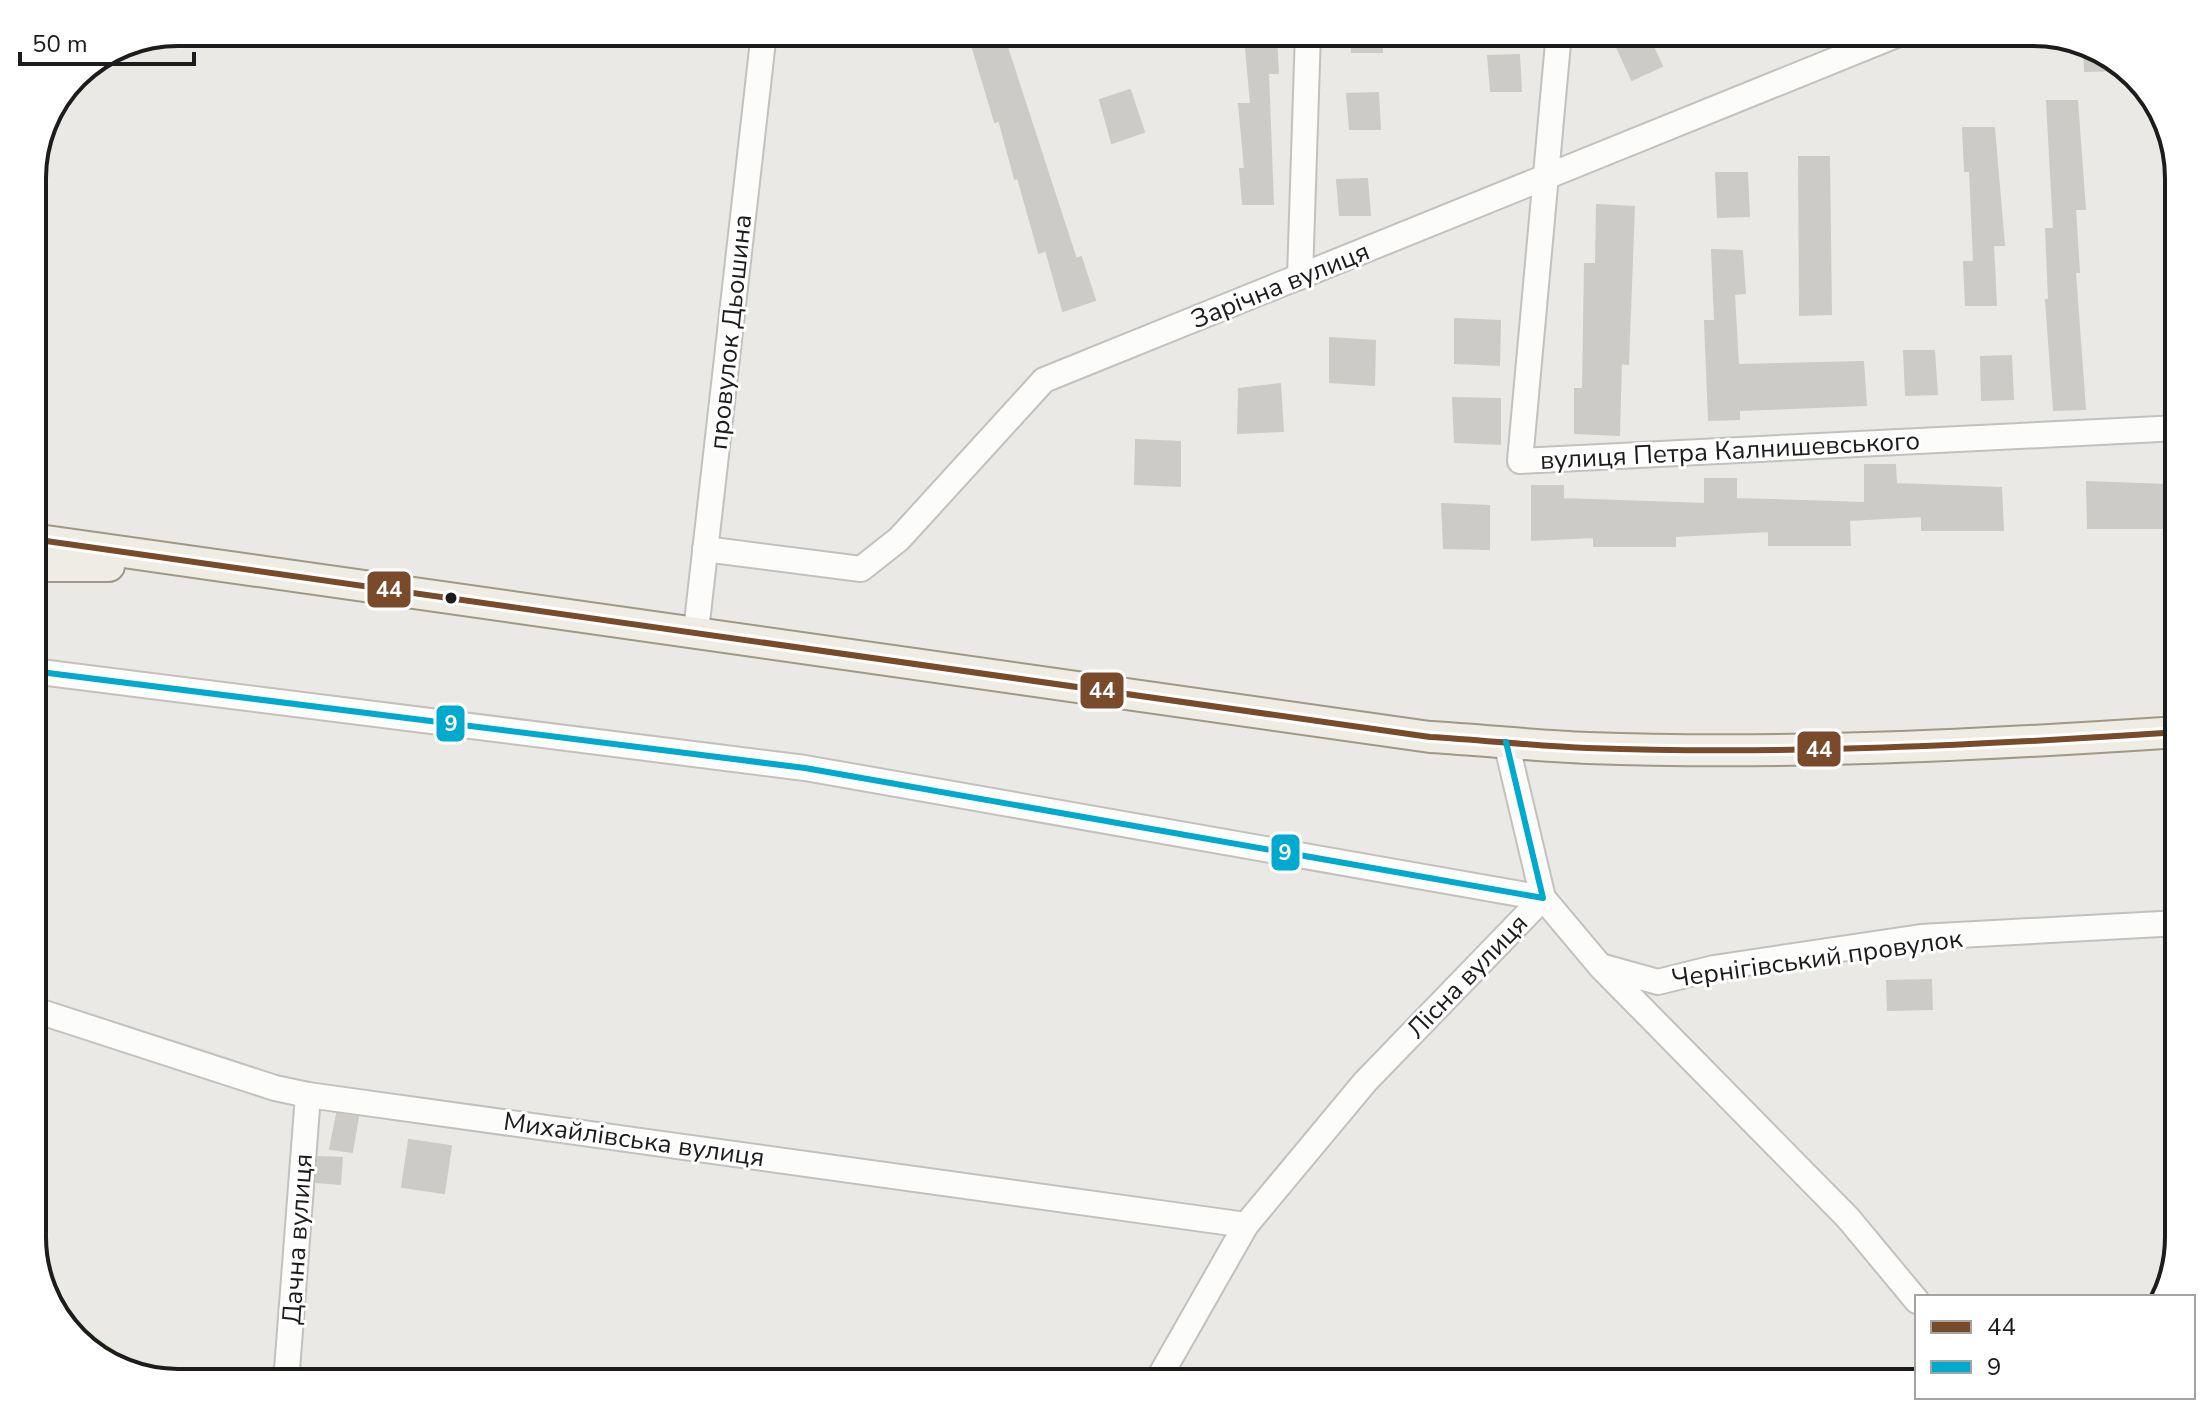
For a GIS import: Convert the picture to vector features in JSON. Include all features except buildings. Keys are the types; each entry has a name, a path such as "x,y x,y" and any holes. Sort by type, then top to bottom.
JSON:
{"main road":[{"path":"46,541 1430,737 1586,748 1741,750 2008,743 2165,733"},
{"path":"46,566 207,565"}],"street":[{"name":"провулок Дьошина","path":"696,631 762,46"},
{"path":"1300,277 1308,46"},
{"name":"вулиця Петра Калнишевського","path":"1558,46 1520,461 2165,429"},
{"name":"Зарічна вулиця","path":"705,549 861,569 899,539 1044,380 1869,46"},
{"path":"46,673 805,768 1543,898 1506,742"},
{"name":"Лісна вулиця","path":"1164,1369 1246,1225 1365,1082 1543,898 1601,967 1848,1218 1915,1299"},
{"name":"Чернігівський провулок","path":"1601,967 1658,982 1714,968 1921,937 2165,924"},
{"name":"Михайлівська вулиця","path":"46,1014 275,1088 308,1095 1246,1225"},
{"name":"Дачна вулиця","path":"287,1369 308,1095"}],"green space":[{"path":"79,1324 123,1356 105,1347"}],"transit line":[{"name":"44","path":"46,541 1430,737 1588,748 1736,750 1958,745 2165,733"},
{"name":"9","path":"46,673 805,768 1543,898 1506,742"}]}
